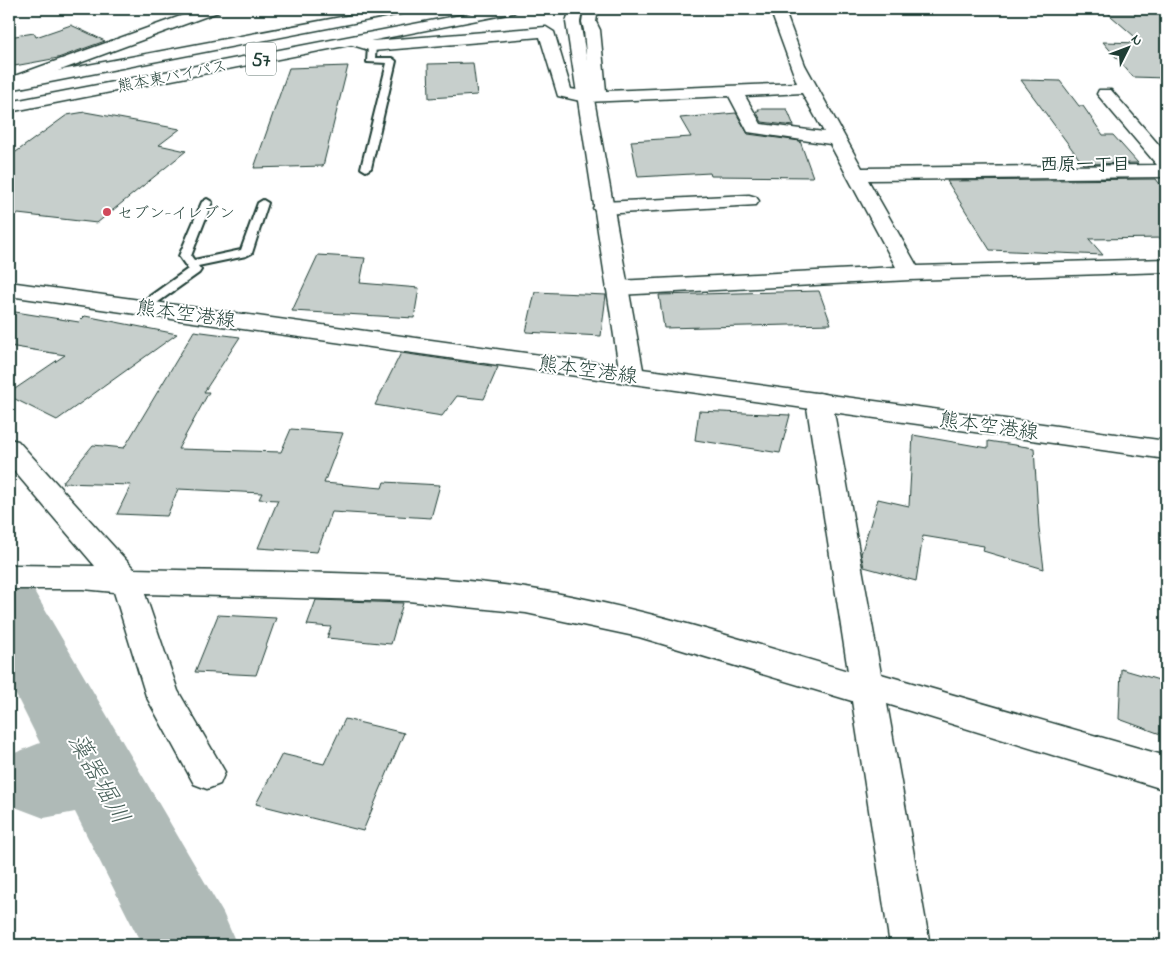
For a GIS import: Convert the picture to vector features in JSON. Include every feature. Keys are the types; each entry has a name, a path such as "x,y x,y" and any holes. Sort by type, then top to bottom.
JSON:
{"main road":[{"path":"9,84 213,9"},
{"name":"熊本東バイパス","path":"9,84 405,9"},
{"name":"熊本東バイパス","path":"9,107 513,9"},
{"path":"777,9 808,88 910,273"},
{"path":"583,10 573,22 592,97 604,208 632,375"},
{"path":"354,41 372,46 546,32 564,92 592,97 808,88"},
{"path":"734,90 754,128 838,140"},
{"path":"1105,94 1166,164"},
{"path":"856,174 1166,172"},
{"path":"604,208 749,200"},
{"path":"617,288 910,273 1166,266"},
{"name":"熊本空港線","path":"9,289 1166,450"},
{"path":"819,402 910,945"},
{"path":"9,448 126,581 163,696 207,772"},
{"path":"9,577 83,577 126,581 408,589 526,600 639,624 868,687 1166,773"}],"lane":[{"path":"366,168 392,61 370,60 372,46"},
{"path":"143,307 195,270 185,256 207,202"},
{"path":"190,264 246,253 263,203"}],"building":[{"path":"1103,9 1154,9 1166,18 1166,78 1133,77 1103,42 1142,43"},
{"path":"71,25 105,41 58,58 9,67 9,37 34,33 36,37"},
{"path":"473,63 477,95 429,98 428,64"},
{"path":"348,66 323,166 254,168 289,68"},
{"path":"1021,80 1060,81 1079,106 1083,106 1103,135 1113,135 1138,163 1083,164"},
{"path":"758,109 787,109 794,126 762,122 756,111 759,111"},
{"path":"85,112 180,129 159,145 186,151 97,223 9,213 9,157 67,115"},
{"path":"736,113 748,134 800,141 813,177 711,176 710,173 638,177 631,141 691,137 680,118"},
{"path":"1156,179 1166,192 1166,238 1089,239 1103,255 990,250 947,181"},
{"path":"318,255 365,258 360,283 419,288 414,318 292,311"},
{"path":"819,291 831,324 664,328 659,295"},
{"path":"535,292 606,295 601,336 526,332"},
{"path":"9,311 79,322 85,316 177,334 57,420 9,396 9,393 65,355 9,346"},
{"path":"194,331 240,337 204,392 209,392 178,449 281,452 291,429 343,433 324,483 382,488 384,482 440,485 431,518 332,512 317,552 258,548 278,500 259,499 262,493 178,489 167,516 117,514 131,485 62,483 93,445 124,448"},
{"path":"401,353 498,367 484,399 457,396 442,416 375,405"},
{"path":"699,411 790,415 780,453 695,440"},
{"path":"913,435 988,448 988,441 1034,448 1039,529 1044,569 983,551 984,546 923,536 916,581 864,567 861,554 878,499 909,506"},
{"path":"316,600 403,603 391,644 327,638 331,627 307,625"},
{"path":"218,615 276,618 256,675 195,672"},
{"path":"1121,669 1166,682 1166,736 1119,719"},
{"path":"345,719 404,733 363,831 256,804 282,754 324,764"}],"waterway":[{"name":"藻器堀川","path":"9,611 191,945"},
{"path":"44,780 96,771"}],"place":[{"name":"セブン-イレブン","path":"107,212"}],"district":[{"name":"西原一丁目","path":"1085,164"}]}
